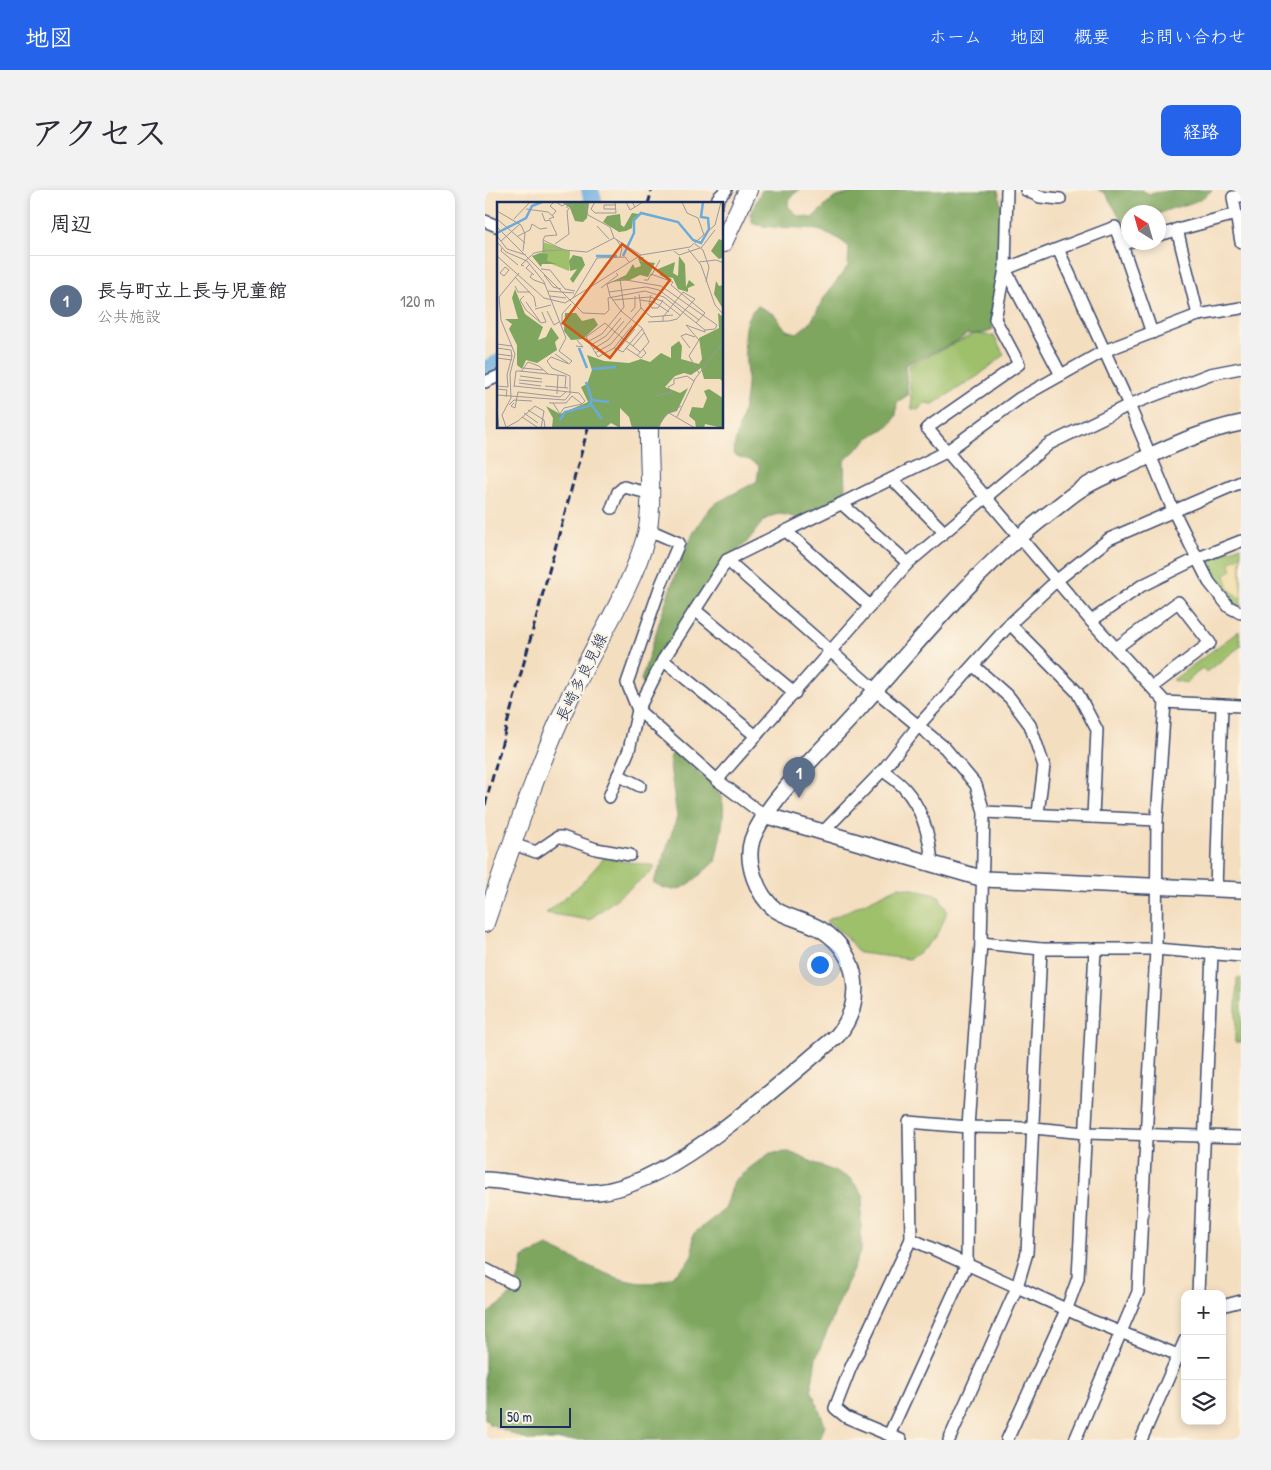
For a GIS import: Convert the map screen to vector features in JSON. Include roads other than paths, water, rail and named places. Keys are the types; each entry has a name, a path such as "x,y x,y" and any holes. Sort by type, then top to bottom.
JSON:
{"main road":[{"path":"724,237 728,213 748,190"},
{"name":"長崎多良見線","path":"485,923 548,748 569,699 625,587 647,529 649,429"}],"street":[{"path":"717,202 718,198 726,190"},
{"path":"1007,190 1005,269 995,319 1019,364 927,428 946,452 987,495 1056,581 1165,702 1157,820 1156,949 1138,1292 1075,1440"},
{"path":"1025,190 1040,197 1060,199"},
{"path":"1241,196 1233,197 1241,242"},
{"path":"1166,232 1236,214"},
{"path":"485,222 497,226"},
{"path":"1005,269 1115,227 1121,236"},
{"path":"1177,229 1198,315"},
{"path":"1057,250 1129,405 1173,510 1219,596 1229,607 1241,612"},
{"path":"1128,250 1152,333"},
{"path":"1005,269 1061,375"},
{"path":"609,797 629,750 638,710 663,660 727,560 946,452 1020,398 1104,351 1198,315 1241,308"},
{"path":"717,780 908,563 1049,444 1129,405 1211,374 1241,368"},
{"path":"485,382 497,377"},
{"path":"485,1180 512,1180 573,1191 596,1192 617,1190 638,1181 706,1142 837,1036 847,1025 856,1002 856,981 849,961 836,940 821,929 775,909 756,883 749,855 752,841 764,815 876,691 953,601 1019,536 1081,489 1177,442 1241,423"},
{"path":"892,479 944,532"},
{"path":"822,833 883,770 918,726 1010,624 1056,581 1109,539 1241,482"},
{"path":"612,508 618,492 624,487 648,493"},
{"path":"841,504 908,563"},
{"path":"647,529 679,543 661,585 627,683 638,710 717,780 764,815 984,879 1241,890"},
{"path":"786,531 870,606"},
{"path":"1091,621 1141,586 1198,558 1241,541"},
{"path":"727,560 960,763 977,785 984,812 984,879 981,943 968,1127 967,1264 889,1434"},
{"path":"1116,648 1178,602 1210,643 1152,687"},
{"path":"695,610 795,693"},
{"path":"1010,624 1077,692 1097,730 1093,817"},
{"path":"663,660 756,736"},
{"path":"974,666 1010,698 1030,725 1044,766 1038,813"},
{"path":"1165,702 1241,706"},
{"path":"1215,889 1222,705"},
{"path":"883,770 904,788 923,821 930,840 932,864"},
{"path":"618,775 640,786"},
{"path":"984,812 1157,820"},
{"path":"513,844 536,852 558,837 562,837 596,849 630,855"},
{"path":"981,943 1041,949 1156,949 1241,956"},
{"path":"949,1440 1017,1287 1027,1253 1041,949"},
{"path":"1007,1440 1067,1308 1078,1278 1095,950"},
{"path":"1198,1290 1212,953"},
{"path":"901,1440 846,1417 835,1408 911,1239 909,1122 968,1127 1034,1128 1085,1133 1241,1137"},
{"path":"911,1239 1120,1333 1178,1355"},
{"path":"485,1269 512,1283"},
{"path":"1226,1305 1241,1301"},
{"path":"1141,1440 1181,1349"}],"waterway":[{"path":"590,190 593,202"},
{"path":"485,370 497,364"}],"railway":[{"path":"649,202 652,190"},
{"path":"485,805 588,429"}],"place":[{"name":"長与町立上長与児童館","path":"799,798"}]}
